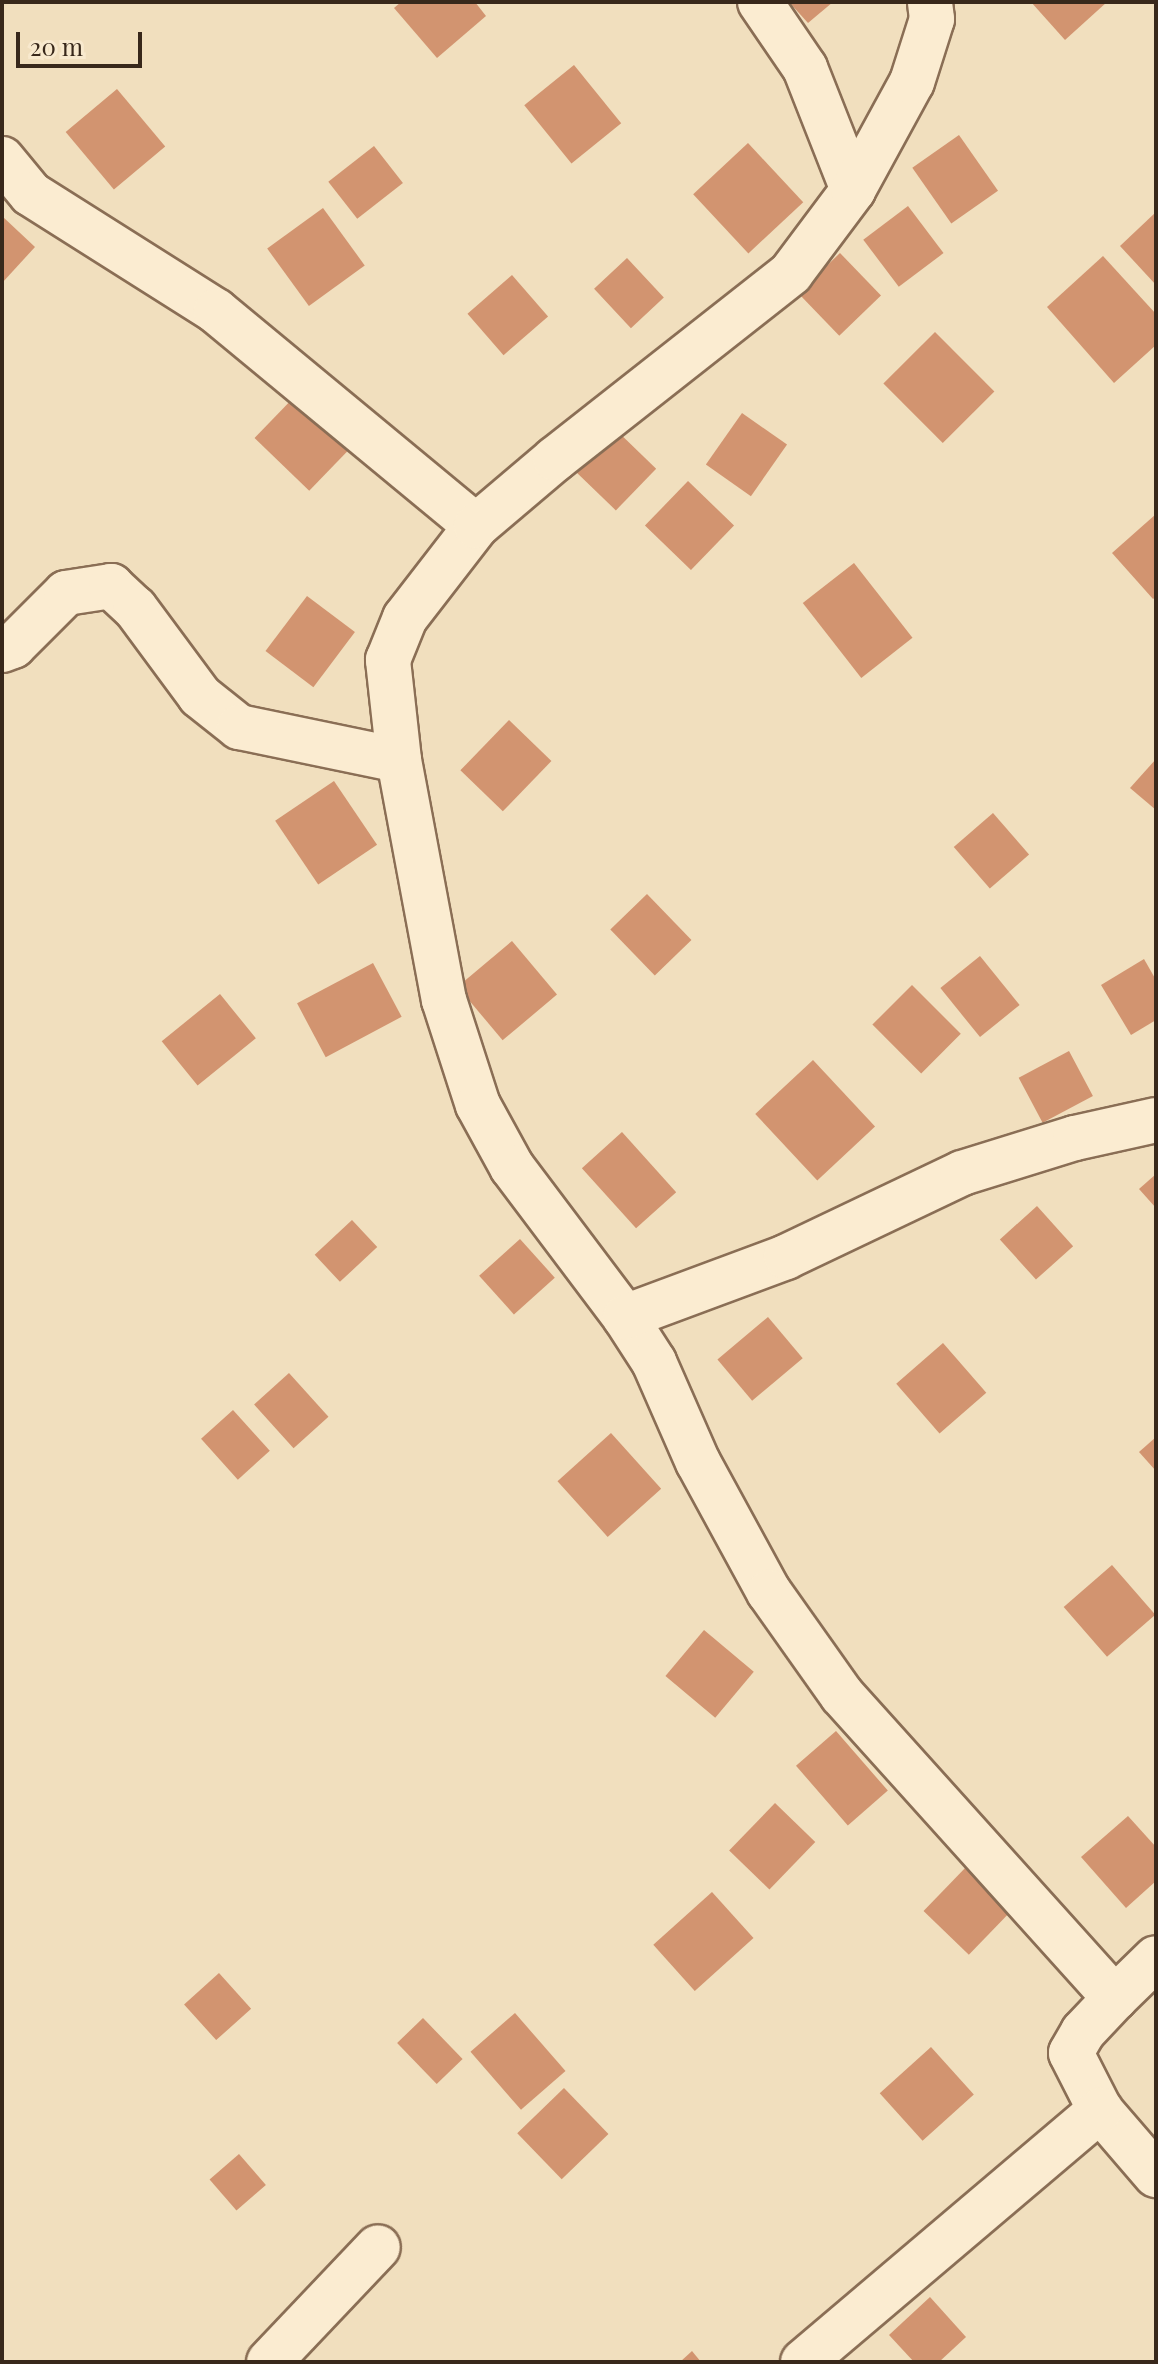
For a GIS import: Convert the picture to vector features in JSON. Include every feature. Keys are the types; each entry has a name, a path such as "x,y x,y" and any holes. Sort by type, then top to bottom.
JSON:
{"street":[{"path":"760,2 805,68 853,190"},
{"path":"930,2 932,19 912,82 853,190 791,273 555,459 476,526 405,618 388,660 399,760 444,1000 478,1105 512,1167 625,1317 654,1362 698,1462 769,1592 842,1695 1115,1998"},
{"path":"2,159 31,194 216,311 476,526"},
{"path":"2,650 13,646 66,593 111,586 135,608 200,696 239,727 399,760"},
{"path":"625,1317 786,1257 962,1173 1075,1138 1156,1120"},
{"path":"1156,1958 1083,2032 1071,2053 1100,2110 1156,2175"},
{"path":"803,2362 1100,2110"},
{"path":"269,2362 378,2247"}],"building":[{"path":"401,2 475,2 486,16 437,58 394,8"},
{"path":"789,2 833,2 808,23"},
{"path":"1031,2 1107,2 1065,40"},
{"path":"574,65 621,123 571,164 524,105"},
{"path":"117,89 165,146 114,190 66,132"},
{"path":"959,135 998,191 951,223 912,168"},
{"path":"748,143 803,202 748,253 693,194"},
{"path":"374,146 403,183 357,219 328,182"},
{"path":"908,206 944,253 899,287 863,240"},
{"path":"323,208 365,265 309,306 267,249"},
{"path":"1156,212 1156,285 1120,246"},
{"path":"2,216 35,247 2,283"},
{"path":"840,253 881,295 839,336 798,293"},
{"path":"1103,256 1156,314 1156,345 1114,383 1047,307"},
{"path":"627,258 664,297 631,328 594,289"},
{"path":"512,275 548,317 504,355 467,314"},
{"path":"935,332 994,391 943,443 883,384"},
{"path":"299,392 354,445 309,491 255,438"},
{"path":"742,413 787,445 751,496 706,465"},
{"path":"613,427 656,469 616,510 573,469"},
{"path":"688,481 734,525 691,570 645,526"},
{"path":"1156,514 1156,597 1153,599 1112,553"},
{"path":"854,563 912,638 861,678 803,603"},
{"path":"307,596 355,632 313,687 265,651"},
{"path":"509,720 551,761 503,811 460,770"},
{"path":"1156,759 1156,810 1130,788"},
{"path":"334,781 377,845 318,885 275,821"},
{"path":"993,813 1029,855 990,889 954,847"},
{"path":"647,894 691,940 655,975 610,929"},
{"path":"512,941 557,995 503,1040 458,987"},
{"path":"980,956 1020,1005 980,1037 940,988"},
{"path":"1144,959 1156,980 1156,1020 1131,1035 1101,985"},
{"path":"373,963 402,1017 326,1057 297,1003"},
{"path":"912,985 961,1034 921,1073 872,1025"},
{"path":"220,994 256,1038 198,1085 162,1041"},
{"path":"1069,1051 1093,1096 1043,1123 1019,1078"},
{"path":"813,1060 875,1127 817,1180 755,1114"},
{"path":"622,1132 676,1192 636,1228 582,1168"},
{"path":"1156,1174 1156,1208 1139,1189"},
{"path":"1037,1206 1073,1246 1036,1280 1000,1239"},
{"path":"352,1220 377,1247 340,1282 315,1255"},
{"path":"520,1239 555,1278 514,1314 479,1276"},
{"path":"768,1317 803,1358 752,1401 717,1359"},
{"path":"943,1343 986,1393 940,1433 896,1384"},
{"path":"289,1373 328,1417 294,1448 254,1404"},
{"path":"233,1410 270,1451 238,1480 201,1439"},
{"path":"611,1433 661,1489 608,1537 557,1481"},
{"path":"1156,1437 1156,1471 1139,1452"},
{"path":"1112,1565 1155,1615 1107,1657 1064,1607"},
{"path":"704,1630 754,1672 715,1718 665,1676"},
{"path":"836,1731 888,1791 848,1825 796,1766"},
{"path":"775,1803 815,1842 769,1889 729,1850"},
{"path":"1128,1816 1156,1847 1156,1881 1126,1908 1081,1857"},
{"path":"968,1865 1013,1909 969,1955 924,1911"},
{"path":"712,1892 753,1938 695,1991 653,1945"},
{"path":"219,1973 251,2009 216,2040 184,2004"},
{"path":"515,2013 566,2071 521,2110 470,2052"},
{"path":"423,2018 463,2059 437,2084 397,2043"},
{"path":"931,2047 974,2095 923,2141 880,2093"},
{"path":"564,2088 608,2134 562,2179 517,2133"},
{"path":"239,2154 266,2185 236,2211 210,2180"},
{"path":"930,2297 966,2337 939,2362 914,2362 889,2335"},
{"path":"692,2351 701,2362 680,2362"}]}
